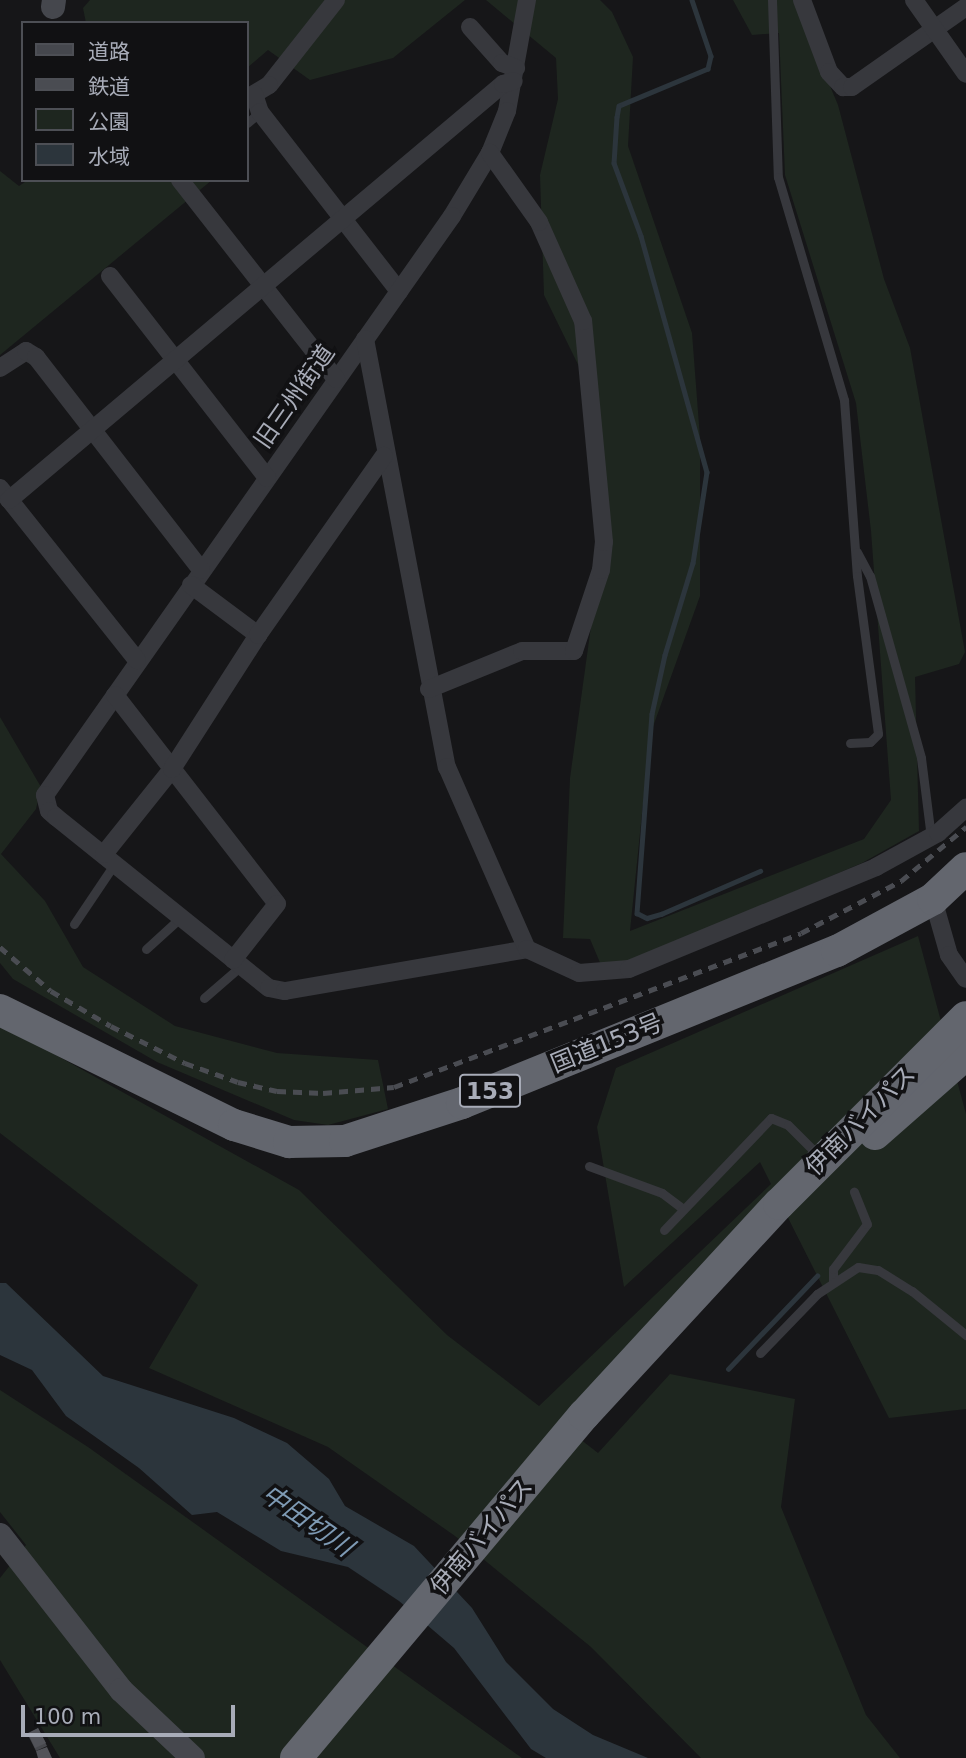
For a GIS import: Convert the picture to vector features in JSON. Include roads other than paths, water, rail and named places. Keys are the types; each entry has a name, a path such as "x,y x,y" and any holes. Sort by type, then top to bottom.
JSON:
{"highway":[{"name":"国道153号","path":"0,1010 234,1125 262,1136 316,1144 400,1126 837,951 933,900 966,868"},
{"name":"伊南バイパス","path":"296,1758 584,1415 779,1204 966,1017"},
{"name":"伊南バイパス","path":"674,1320 966,1054"}],"street":[{"path":"336,0 269,85 254,94 253,117 399,291"},
{"name":"旧三州街道","path":"110,859 49,811 45,795 116,695 137,660 399,291 490,152 515,74 527,0"},
{"path":"802,0 829,72 843,87 852,87 966,7"},
{"path":"914,0 966,74"},
{"path":"137,660 3,499 177,359 515,74 470,27"},
{"path":"429,689 522,651 574,651 601,570 604,542 583,321 539,222 490,152"},
{"path":"182,182 336,379"},
{"path":"110,276 267,478"},
{"path":"365,340 384,456 429,689 447,767 527,948"},
{"path":"0,368 26,351 36,358 91,429 196,578 258,635"},
{"path":"384,456 258,635 172,769 110,859 269,988 285,991 527,948 579,972 629,970 876,867 931,837 966,808"},
{"path":"116,695 277,904 237,963"},
{"path":"933,900 963,971"},
{"path":"0,1535 121,1690 193,1758"}],"lane":[{"path":"772,0 778,177 844,400 856,551 878,734 870,742 850,743"},
{"path":"856,551 870,576 921,758 931,837"},
{"path":"74,924 110,859"},
{"path":"146,949 181,917"},
{"path":"204,998 237,963"},
{"path":"664,1230 771,1118 788,1125 816,1153"},
{"path":"589,1166 662,1193 683,1209"},
{"path":"832,1282 834,1269 867,1224 854,1192"},
{"path":"760,1353 832,1282 858,1267 878,1270 966,1335"}],"water":[{"name":"中田切川","path":"0,1283 6,1283 103,1376 234,1418 287,1443 329,1479 345,1506 414,1546 472,1608 506,1662 553,1709 593,1735 648,1758 546,1758 531,1749 454,1648 399,1601 348,1567 281,1551 217,1512 192,1515 139,1468 66,1416 32,1370 0,1355"}],"waterway":[{"path":"692,0 711,56 708,69 619,106 614,163 641,236 707,472 693,563 665,655 652,714 637,913 647,918 661,914 760,871"},
{"path":"728,1369 817,1276"}],"railway":[{"path":"0,947 51,991 111,1026 185,1063 238,1082 277,1091 323,1093 394,1087 801,933 901,881 966,827"}]}
